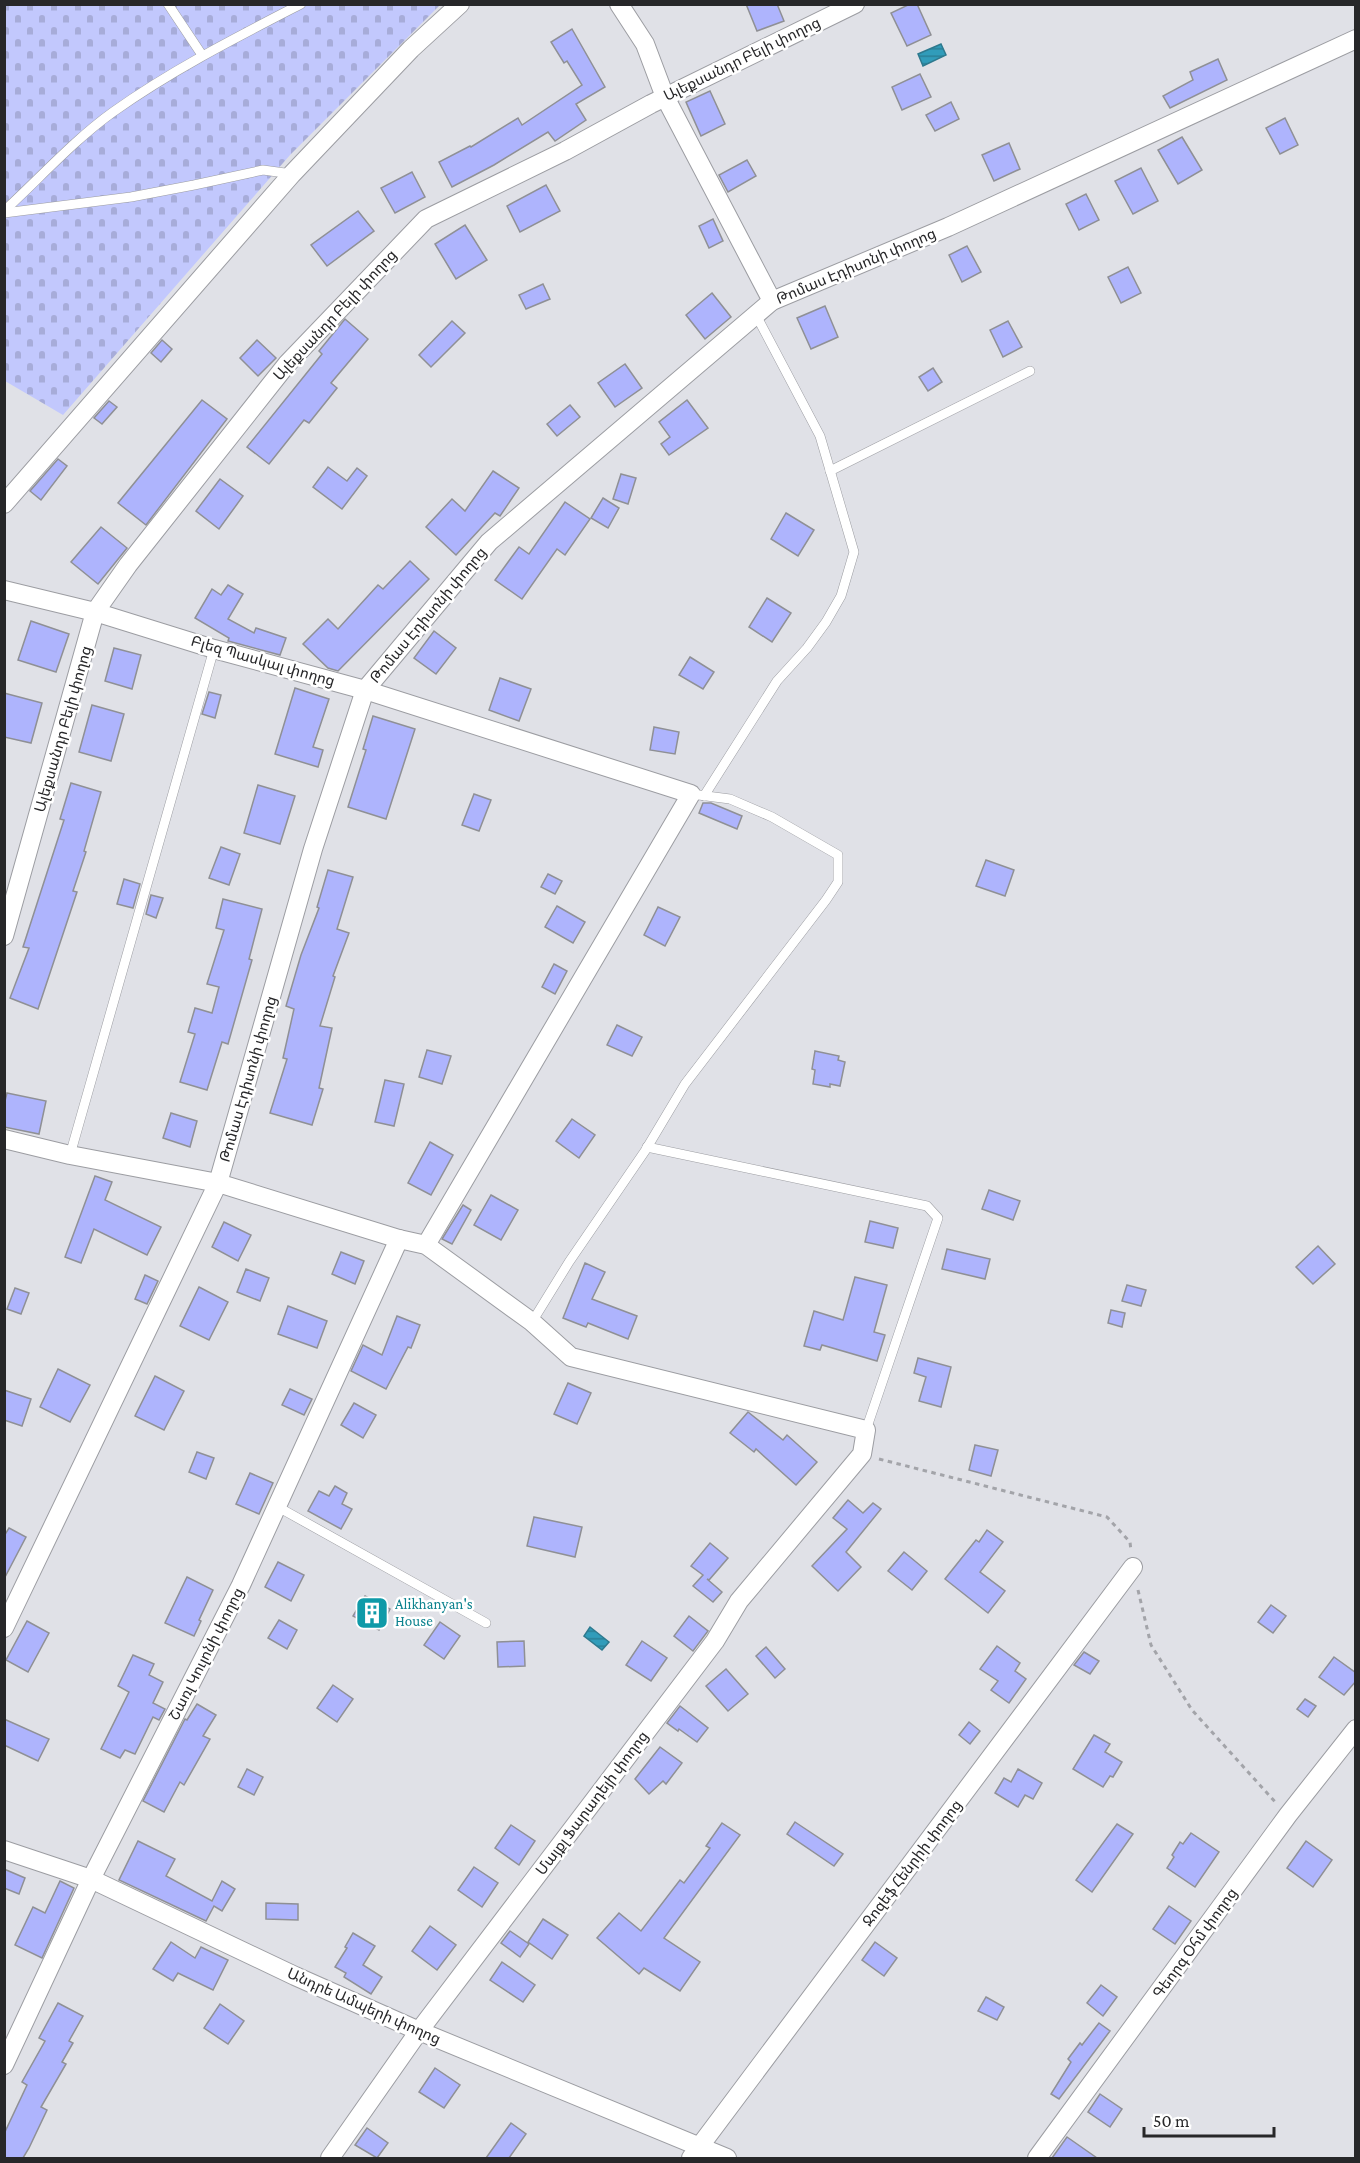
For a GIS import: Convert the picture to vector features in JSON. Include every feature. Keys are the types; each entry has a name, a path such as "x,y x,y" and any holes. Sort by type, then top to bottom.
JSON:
{"street":[{"path":"4,504 292,174 411,49 460,4"},
{"path":"619,4 645,44 665,97 772,301"},
{"name":"Ալեքսանդր Բելի փողոց","path":"4,936 95,612 128,565 286,364 426,219 565,151 665,97 855,4"},
{"name":"Թոմաս Էդիսոնի փողոց","path":"4,1628 218,1183 314,849 365,690 489,542 772,301 948,227 1356,39"},
{"name":"Բլեզ Պասկալ փողոց","path":"4,590 95,612 214,649 365,690 697,795"},
{"path":"426,1245 697,795"},
{"path":"4,1139 70,1155 218,1183 399,1239 426,1245 532,1322 571,1357 866,1430"},
{"name":"Շառլ Կուլոնի փողոց","path":"4,2065 91,1879 241,1585 399,1239"},
{"name":"Մայքլ Ֆարադեյի փողոց","path":"330,2158 419,2031 716,1641 739,1601 862,1455 866,1430"},
{"name":"Ջոզեֆ Հենրիի փողոց","path":"695,2153 1133,1567"},
{"name":"Գեորգ Օհմ փողոց","path":"1037,2158 1281,1825 1356,1729"},
{"name":"Անդրե Ամպերի փողոց","path":"4,1850 91,1879 295,1976 695,2153 726,2158"}],"lane":[{"path":"168,4 202,55"},
{"path":"4,212 100,122 202,55 301,4"},
{"path":"4,212 194,186 263,170 292,174"},
{"path":"532,1322 569,1262 647,1147 685,1083 838,882 838,855 772,817 730,799 697,795 777,681 807,648 826,622 841,596 854,552 820,436 756,315"},
{"path":"830,471 1029,370"},
{"path":"70,1155 214,649"},
{"path":"647,1147 927,1206 938,1218 866,1430"},
{"path":"278,1507 486,1623"}],"green space":[{"path":"5,5 440,5 290,155 63,415 5,381"}],"shaded area":[{"path":"941,44 946,55 923,66 918,54"},
{"path":"590,1627 609,1642 602,1650 584,1636"}],"building":[{"path":"746,4 777,4 784,21 757,31"},
{"path":"910,4 917,4 931,35 907,46 891,13"},
{"path":"572,29 605,87 576,104 586,120 555,141 548,132 452,187 439,162 471,147 518,118 522,125 582,85 567,61 564,63 551,42"},
{"path":"1218,59 1227,80 1170,108 1163,96 1193,80 1190,72"},
{"path":"920,74 931,97 902,110 892,87"},
{"path":"710,91 725,124 701,136 686,102"},
{"path":"951,102 959,119 935,131 926,115"},
{"path":"1285,118 1298,145 1280,154 1266,128"},
{"path":"1182,137 1202,170 1178,184 1158,150"},
{"path":"1009,143 1020,169 994,181 982,155"},
{"path":"747,160 756,176 728,192 719,175"},
{"path":"1141,168 1158,201 1133,214 1115,181"},
{"path":"412,172 425,197 395,213 381,188"},
{"path":"546,185 560,211 520,232 507,206"},
{"path":"1086,194 1099,220 1079,230 1066,204"},
{"path":"358,211 374,231 327,266 311,245"},
{"path":"713,219 723,241 709,248 699,226"},
{"path":"465,225 487,260 456,279 435,244"},
{"path":"967,246 981,272 962,282 949,255"},
{"path":"1128,267 1141,293 1121,303 1108,277"},
{"path":"543,284 550,299 526,309 519,295"},
{"path":"712,293 731,317 705,339 686,315"},
{"path":"825,306 838,337 811,349 797,318"},
{"path":"345,319 368,339 331,383 337,388 309,423 304,420 269,464 247,447 322,354 319,351"},
{"path":"452,321 465,333 431,367 419,355"},
{"path":"1008,321 1022,347 1003,357 990,330"},
{"path":"162,340 172,349 161,362 151,353"},
{"path":"257,340 276,358 258,376 240,358"},
{"path":"625,364 642,388 615,407 598,383"},
{"path":"933,368 942,382 928,391 919,377"},
{"path":"202,400 227,419 146,525 118,503"},
{"path":"687,400 708,428 669,455 661,444 670,437 659,422"},
{"path":"109,401 117,407 102,424 94,418"},
{"path":"570,405 580,417 557,436 547,424"},
{"path":"58,459 67,466 41,500 30,491"},
{"path":"328,467 347,481 357,468 367,476 342,509 313,487"},
{"path":"493,471 519,488 500,516 495,513 456,555 426,527 452,499 465,511"},
{"path":"621,474 636,478 628,504 613,499"},
{"path":"220,479 243,496 219,529 196,511"},
{"path":"603,498 619,508 608,528 591,518"},
{"path":"565,502 590,519 565,555 557,549 522,599 495,580 519,547 529,554"},
{"path":"786,513 814,530 798,556 771,539"},
{"path":"101,527 127,548 98,584 71,562"},
{"path":"410,561 429,579 338,671 328,668 303,644 328,619 338,629 378,585 383,589"},
{"path":"228,585 243,594 228,619 254,633 256,628 286,638 280,655 228,641 229,638 195,618 212,589 221,595"},
{"path":"767,598 791,613 772,642 749,627"},
{"path":"31,621 69,634 56,672 18,660"},
{"path":"434,631 456,648 436,674 414,658"},
{"path":"114,648 141,655 132,689 105,681"},
{"path":"690,657 714,672 703,689 679,675"},
{"path":"500,678 531,689 519,721 489,710"},
{"path":"295,688 329,699 313,747 323,750 318,767 275,754"},
{"path":"209,692 221,695 215,718 202,714"},
{"path":"4,693 42,703 31,743 4,737"},
{"path":"92,705 124,714 111,761 79,752"},
{"path":"373,716 415,729 386,819 348,807 366,750 363,749"},
{"path":"654,727 679,732 675,754 650,750"},
{"path":"71,783 101,792 84,851 86,852 73,891 77,892 38,1009 10,998 29,948 23,947 64,820 60,819"},
{"path":"258,785 295,796 280,844 244,833"},
{"path":"474,794 491,800 479,831 462,825"},
{"path":"703,803 711,803 742,816 737,829 699,813"},
{"path":"221,847 240,854 229,885 209,878"},
{"path":"986,860 1014,870 1005,896 976,886"},
{"path":"328,870 353,877 337,929 349,933 333,976 335,977 320,1026 332,1028 319,1088 323,1089 312,1125 270,1113 287,1059 283,1058 294,1009 286,1006 301,955 319,908 317,907"},
{"path":"548,874 562,881 555,894 541,887"},
{"path":"124,879 140,884 133,908 117,904"},
{"path":"151,895 163,898 156,918 146,914"},
{"path":"223,899 262,909 249,959 252,960 228,1044 222,1042 207,1090 180,1082 195,1034 188,1032 195,1008 212,1013 219,987 207,984 224,930 216,928"},
{"path":"557,906 585,922 573,943 545,927"},
{"path":"658,907 680,917 665,946 644,935"},
{"path":"554,964 567,971 555,994 542,987"},
{"path":"617,1025 642,1037 632,1056 607,1045"},
{"path":"427,1050 451,1056 442,1084 419,1077"},
{"path":"815,1051 839,1056 838,1060 845,1062 840,1086 813,1084 815,1070 812,1069"},
{"path":"385,1080 404,1084 394,1126 375,1122"},
{"path":"7,1093 46,1101 39,1134 4,1127 4,1105"},
{"path":"171,1113 197,1121 190,1147 163,1138"},
{"path":"572,1119 595,1135 579,1158 556,1141"},
{"path":"430,1142 453,1155 431,1195 408,1183"},
{"path":"95,1176 112,1182 105,1200 161,1227 147,1255 94,1229 81,1263 65,1257"},
{"path":"989,1190 1020,1201 1013,1220 982,1209"},
{"path":"491,1195 518,1210 501,1240 474,1225"},
{"path":"463,1205 471,1210 452,1244 442,1239"},
{"path":"870,1221 898,1228 893,1248 865,1242"},
{"path":"224,1222 251,1235 238,1261 212,1247"},
{"path":"1318,1246 1335,1264 1313,1284 1296,1267"},
{"path":"947,1249 990,1259 985,1279 942,1269"},
{"path":"341,1252 364,1261 355,1284 332,1274"},
{"path":"585,1263 605,1272 592,1299 637,1316 628,1339 588,1323 586,1327 563,1318"},
{"path":"246,1269 269,1278 260,1301 237,1292"},
{"path":"145,1275 158,1281 147,1304 135,1299"},
{"path":"855,1277 887,1285 874,1332 885,1335 877,1361 822,1345 820,1350 804,1346 814,1311 843,1320"},
{"path":"1127,1285 1146,1290 1141,1306 1122,1301"},
{"path":"199,1287 228,1302 209,1340 180,1326"},
{"path":"15,1288 29,1293 21,1314 7,1309"},
{"path":"288,1306 327,1321 317,1348 278,1334"},
{"path":"1111,1310 1125,1313 1122,1327 1108,1323"},
{"path":"397,1316 420,1325 411,1348 408,1347 386,1389 351,1371 363,1345 382,1355"},
{"path":"918,1358 951,1367 941,1407 919,1401 926,1377 914,1373"},
{"path":"58,1369 90,1385 70,1422 40,1407"},
{"path":"155,1376 184,1391 164,1430 135,1416"},
{"path":"568,1383 591,1393 577,1424 554,1414"},
{"path":"290,1389 312,1399 304,1415 282,1405"},
{"path":"4,1390 31,1399 22,1426 4,1420"},
{"path":"354,1403 376,1415 363,1438 341,1425"},
{"path":"748,1412 783,1440 787,1435 817,1462 796,1485 756,1449 754,1452 730,1433"},
{"path":"975,1445 998,1450 991,1476 969,1470"},
{"path":"197,1452 214,1458 206,1479 189,1472"},
{"path":"250,1473 273,1483 259,1514 236,1504"},
{"path":"335,1486 347,1493 342,1504 352,1509 341,1529 308,1511 319,1491 329,1496"},
{"path":"848,1500 863,1513 873,1503 881,1509 846,1552 861,1567 838,1591 812,1566 847,1529 833,1518"},
{"path":"534,1517 582,1527 575,1557 527,1546"},
{"path":"9,1528 26,1537 4,1579 4,1536"},
{"path":"987,1530 1003,1542 980,1572 1005,1591 988,1613 945,1579 976,1540 979,1542"},
{"path":"710,1543 728,1558 709,1580 707,1579 722,1592 713,1602 693,1586 703,1575 691,1566"},
{"path":"904,1552 927,1571 912,1590 888,1571"},
{"path":"278,1562 304,1575 291,1601 265,1587"},
{"path":"187,1577 213,1590 194,1636 165,1623"},
{"name":"Alikhanyan's House","path":"365,1596 390,1609 379,1630 353,1616"},
{"path":"1271,1605 1286,1616 1273,1633 1258,1622"},
{"path":"689,1616 708,1631 693,1651 674,1636"},
{"path":"279,1620 297,1630 287,1649 268,1638"},
{"path":"27,1621 49,1633 28,1672 6,1660"},
{"path":"440,1622 460,1636 444,1659 424,1645"},
{"path":"524,1641 525,1666 498,1667 497,1642"},
{"path":"642,1641 667,1658 651,1681 626,1665"},
{"path":"997,1646 1020,1663 1015,1671 1026,1679 1009,1703 991,1690 998,1681 980,1669"},
{"path":"766,1647 785,1669 775,1678 756,1656"},
{"path":"1084,1652 1099,1661 1090,1674 1074,1665"},
{"path":"133,1655 154,1664 149,1675 163,1682 153,1703 165,1709 159,1720 153,1717 135,1754 125,1750 120,1758 101,1749 129,1692 118,1686"},
{"path":"1334,1657 1356,1673 1356,1681 1344,1695 1319,1677"},
{"path":"726,1669 748,1694 728,1711 706,1686"},
{"path":"333,1685 353,1699 337,1722 317,1708"},
{"path":"1305,1699 1316,1706 1308,1717 1297,1709"},
{"path":"197,1704 216,1715 203,1736 210,1739 184,1785 180,1782 164,1812 143,1801 185,1719 187,1720"},
{"path":"680,1706 708,1728 697,1742 667,1723"},
{"path":"4,1719 49,1739 38,1761 4,1745"},
{"path":"969,1722 980,1731 970,1744 959,1735"},
{"path":"1094,1735 1110,1744 1105,1752 1122,1762 1113,1777 1110,1776 1103,1787 1073,1769"},
{"path":"660,1747 682,1763 666,1784 663,1781 649,1794 635,1779"},
{"path":"247,1769 263,1777 254,1795 238,1787"},
{"path":"1018,1769 1042,1783 1033,1799 1025,1795 1018,1807 995,1793 1004,1778 1011,1782"},
{"path":"795,1822 843,1854 834,1866 787,1834"},
{"path":"722,1823 740,1835 664,1938 700,1962 680,1991 644,1968 639,1974 597,1938 619,1913 641,1931 680,1880 684,1883 710,1848 706,1846"},
{"path":"1117,1824 1133,1834 1092,1892 1076,1880"},
{"path":"511,1825 535,1841 519,1865 495,1848"},
{"path":"1191,1833 1219,1852 1195,1887 1167,1868 1180,1842 1183,1844"},
{"path":"138,1841 175,1859 166,1876 212,1901 222,1881 235,1889 222,1911 214,1906 206,1921 119,1880"},
{"path":"1306,1841 1332,1860 1313,1887 1287,1868"},
{"path":"474,1867 498,1883 482,1907 458,1890"},
{"path":"4,1869 25,1878 19,1894 4,1888"},
{"path":"60,1881 74,1888 42,1958 15,1945 33,1907 45,1913"},
{"path":"266,1903 298,1904 298,1920 266,1919"},
{"path":"1169,1906 1191,1921 1175,1944 1153,1929"},
{"path":"543,1919 568,1935 552,1959 528,1942"},
{"path":"430,1926 456,1945 437,1970 412,1951"},
{"path":"510,1931 529,1944 520,1957 501,1943"},
{"path":"353,1933 375,1946 363,1965 382,1977 371,1994 344,1977 346,1973 335,1967"},
{"path":"171,1942 195,1958 201,1947 228,1960 213,1990 178,1973 173,1981 153,1969"},
{"path":"875,1942 897,1958 884,1976 862,1960"},
{"path":"502,1962 535,1985 523,2002 490,1980"},
{"path":"1101,1985 1117,1997 1103,2016 1087,2003"},
{"path":"986,1997 1004,2007 997,2020 978,2011"},
{"path":"58,2003 83,2016 69,2041 73,2043 62,2062 66,2064 41,2107 47,2110 29,2148 23,2158 4,2158 4,2134 27,2085 22,2082 45,2041 39,2038"},
{"path":"220,2004 244,2021 228,2044 204,2028"},
{"path":"1099,2023 1110,2031 1059,2099 1051,2094 1071,2062 1068,2059"},
{"path":"435,2068 460,2085 444,2108 419,2092"},
{"path":"1100,2094 1122,2109 1110,2127 1088,2112"},
{"path":"511,2123 526,2134 509,2158 486,2158"},
{"path":"367,2128 388,2143 377,2158 355,2145"},
{"path":"1067,2137 1097,2158 1052,2158"}],"place":[{"name":"Alikhanyan's House","path":"372,1613"}]}
